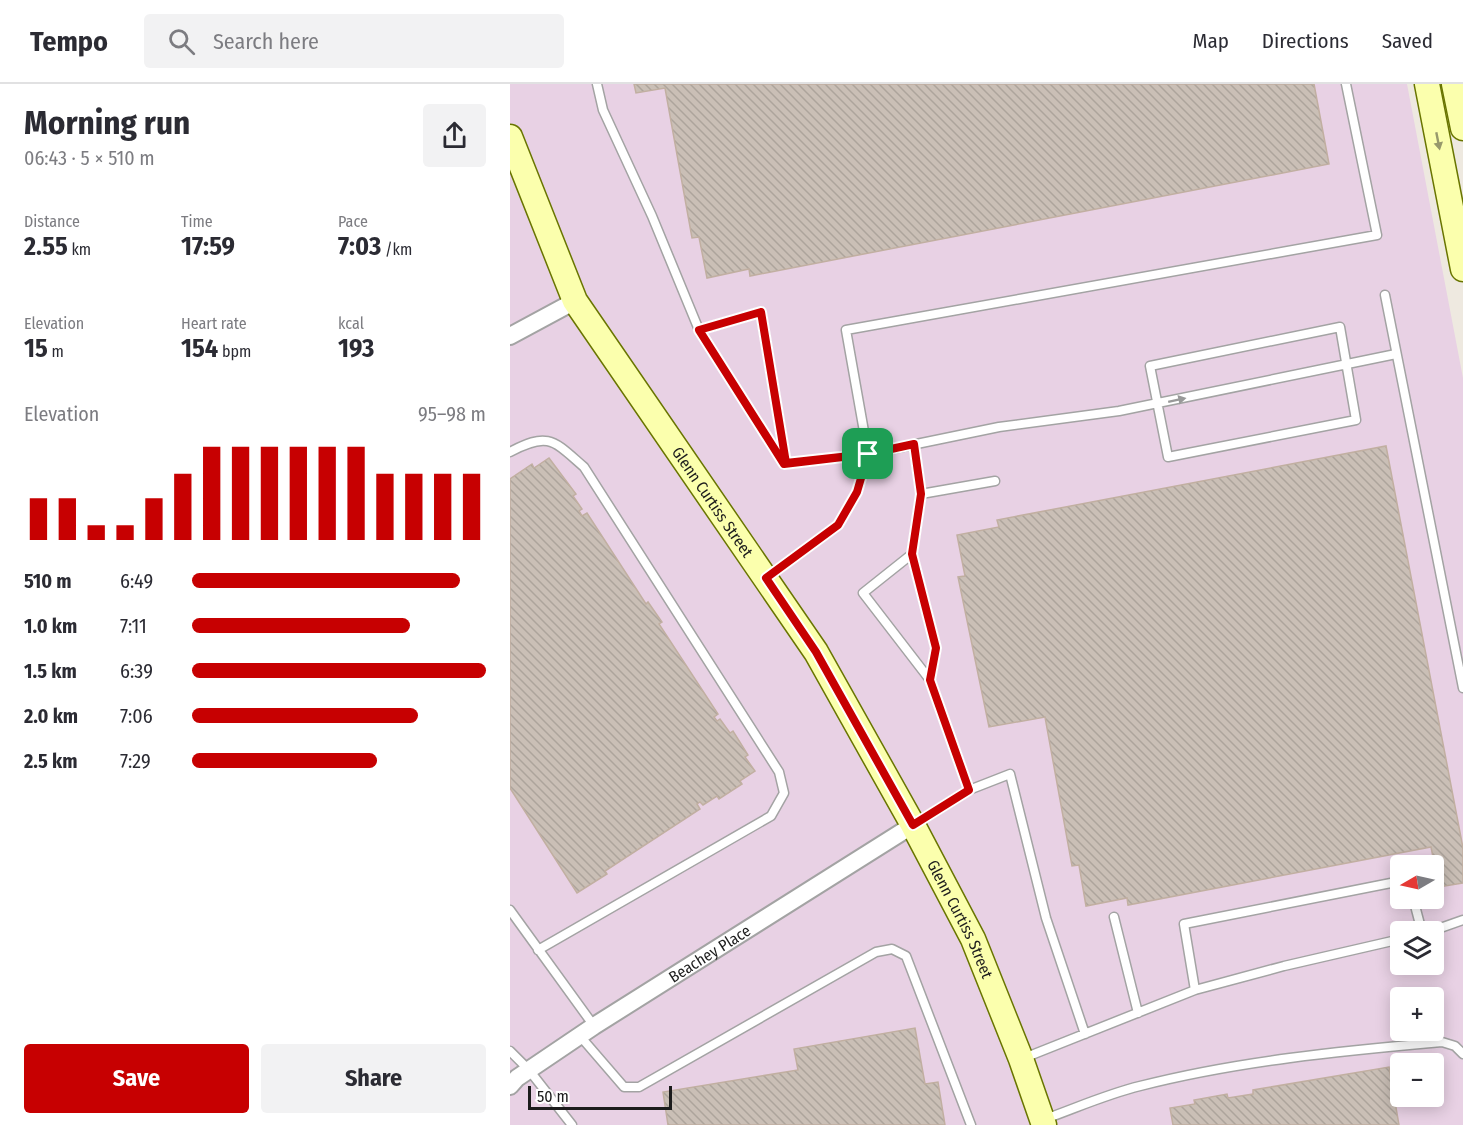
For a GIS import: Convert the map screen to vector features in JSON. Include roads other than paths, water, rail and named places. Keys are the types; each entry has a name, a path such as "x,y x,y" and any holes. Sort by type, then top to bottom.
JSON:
{"street":[{"path":"1427,84 1463,269"},
{"path":"1454,84 1463,128"},
{"name":"Glenn Curtiss Street","path":"510,137 575,301 816,652 913,825 973,939 1021,1059 1043,1123"},
{"path":"510,336 575,301"},
{"name":"Beachey Place","path":"510,1086 529,1070 587,1031 913,825"}],"lane":[{"path":"597,84 603,110 652,216 699,330 784,464 868,454 999,427 1119,411 1396,354"},
{"path":"766,578 838,525 857,492 868,454 846,330 1377,236 1346,84"},
{"path":"1385,295 1463,688"},
{"path":"699,330 761,312 786,463"},
{"path":"1340,327 1356,420 1168,458 1157,404 1150,366 1340,327"},
{"path":"510,452 531,441 554,442 584,467 779,772 784,793 771,816 538,950"},
{"path":"914,444 921,494 912,554 936,648 930,680"},
{"path":"921,494 995,481"},
{"path":"912,554 863,593 930,680 969,790"},
{"path":"913,825 969,790 1011,774 1046,918 1084,1034"},
{"path":"1195,990 1184,924 1390,883"},
{"path":"510,910 538,950 624,1087 639,1087 876,952 892,949 906,956 971,1125"},
{"path":"1114,917 1137,1013"},
{"path":"1444,927 1463,920"},
{"path":"1021,1059 1195,990 1284,966 1390,942"},
{"path":"1043,1123 1138,1086 1243,1065 1442,1042 1455,1046 1463,1054"},
{"path":"510,1051 529,1070 572,1125"}]}
